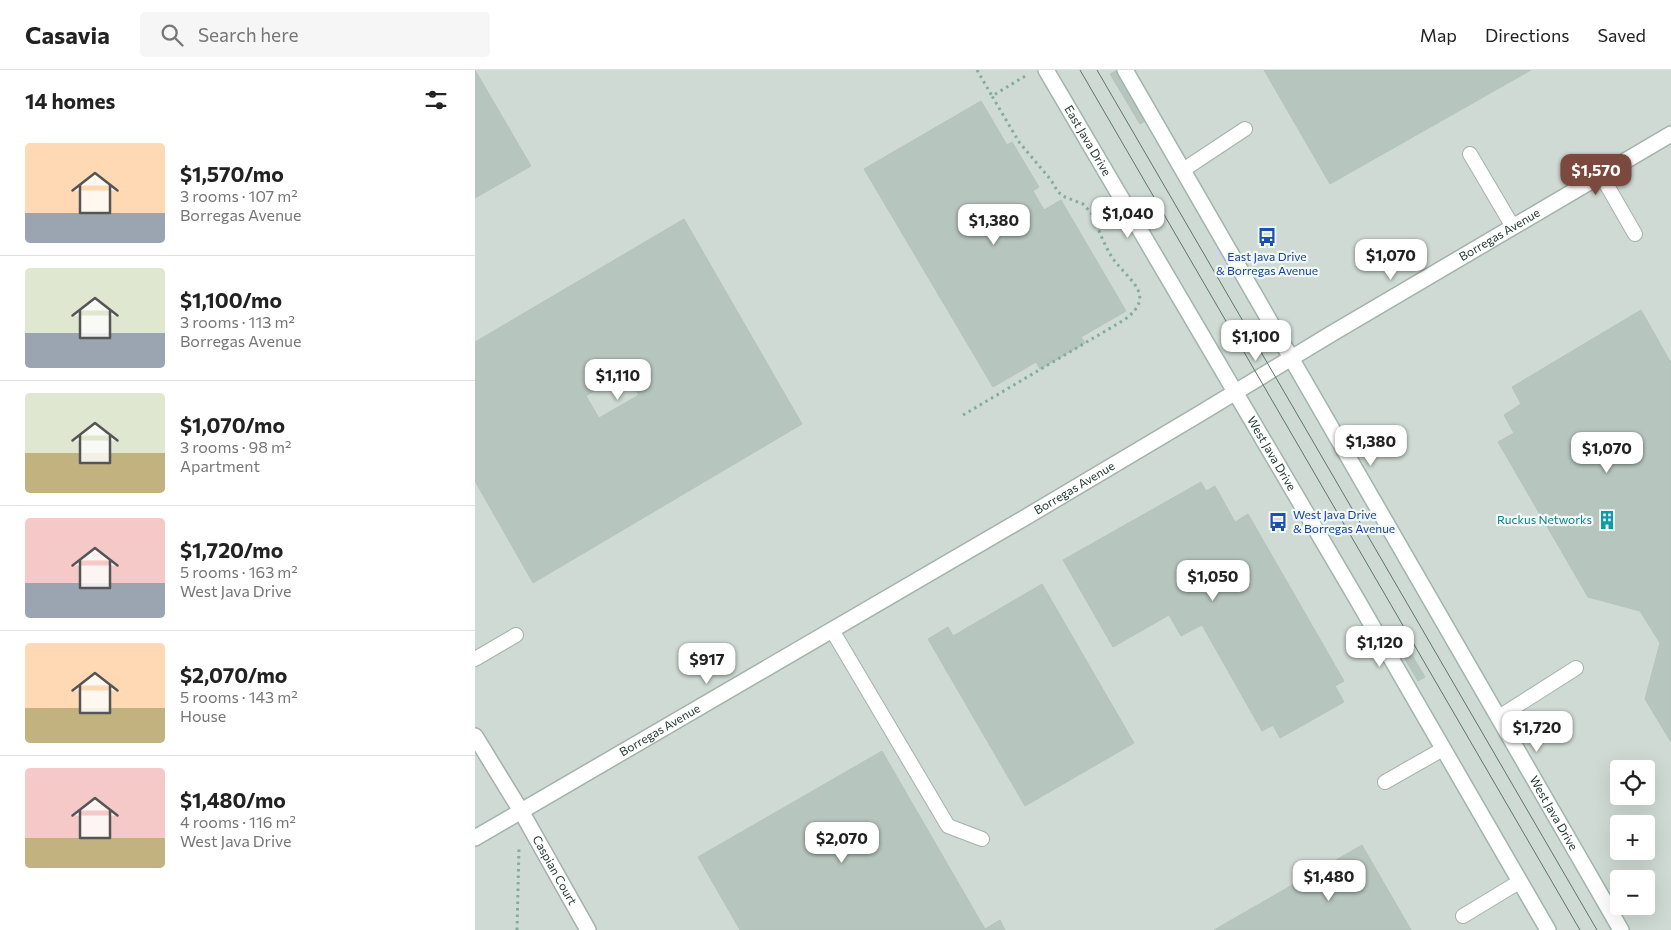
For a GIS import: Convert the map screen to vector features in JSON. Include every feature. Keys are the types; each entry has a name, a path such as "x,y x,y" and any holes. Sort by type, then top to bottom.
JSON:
{"main road":[{"name":"East Java Drive","path":"1046,70 1236,392"},
{"path":"1125,70 1292,358"},
{"name":"Borregas Avenue","path":"475,838 1236,392 1671,134"},
{"name":"West Java Drive","path":"1292,358 1328,424 1499,716 1621,930"},
{"name":"West Java Drive","path":"1236,392 1548,930"},
{"name":"Caspian Court","path":"475,736 588,930"}],"lane":[{"path":"1183,170 1245,130"},
{"path":"1470,154 1513,227"},
{"path":"1601,175 1635,234"},
{"path":"831,630 948,826 982,839"},
{"path":"475,659 516,635"},
{"path":"1499,716 1576,668"},
{"path":"1385,782 1443,748"},
{"path":"1463,916 1519,882"}],"path":[{"path":"963,415 1124,320 1136,310 1141,299 1136,286 1110,255 1093,214 1083,204 1058,192 1051,180 1019,142 977,70"},
{"path":"992,96 1027,75"},
{"path":"517,930 521,812"}],"shaded area":[{"path":"475,70 1671,70 1671,930 475,930"}],"building":[{"path":"475,70 531,166 475,198"},
{"path":"1264,70 1531,70 1330,184"},
{"path":"1116,71 1145,121 1140,124 1110,74"},
{"path":"981,101 1007,145 1012,142 1039,187 1033,191 1044,210 1061,200 1126,311 1081,337 1085,343 1040,369 1036,362 993,387 864,169"},
{"path":"684,219 802,424 533,583 475,481 475,342","holes":["626,372 639,395 599,418 586,396"]},
{"name":"Ruckus Networks","path":"1641,310 1671,363 1671,742 1645,699 1660,643 1640,611 1588,597 1498,442 1514,433 1504,415 1521,404 1512,387"},
{"path":"1201,482 1206,491 1215,486 1235,522 1248,514 1344,681 1335,686 1344,702 1280,738 1273,725 1262,731 1202,625 1181,636 1169,615 1113,647 1063,560"},
{"path":"1042,584 1134,743 1025,806 928,639 948,627 953,636"},
{"path":"1396,628 1425,677 1418,681 1389,632"},
{"path":"882,751 985,929 1000,920 1005,930 740,930 698,857"},
{"path":"1362,845 1411,930 1214,930"}],"tram line":[{"path":"1080,70 1580,930"},
{"path":"1097,70 1597,930"}],"place":[{"name":"East Java Drive & Borregas Avenue","path":"1267,237"},
{"name":"Ruckus Networks","path":"1607,520"},
{"name":"West Java Drive & Borregas Avenue","path":"1278,522"}]}
